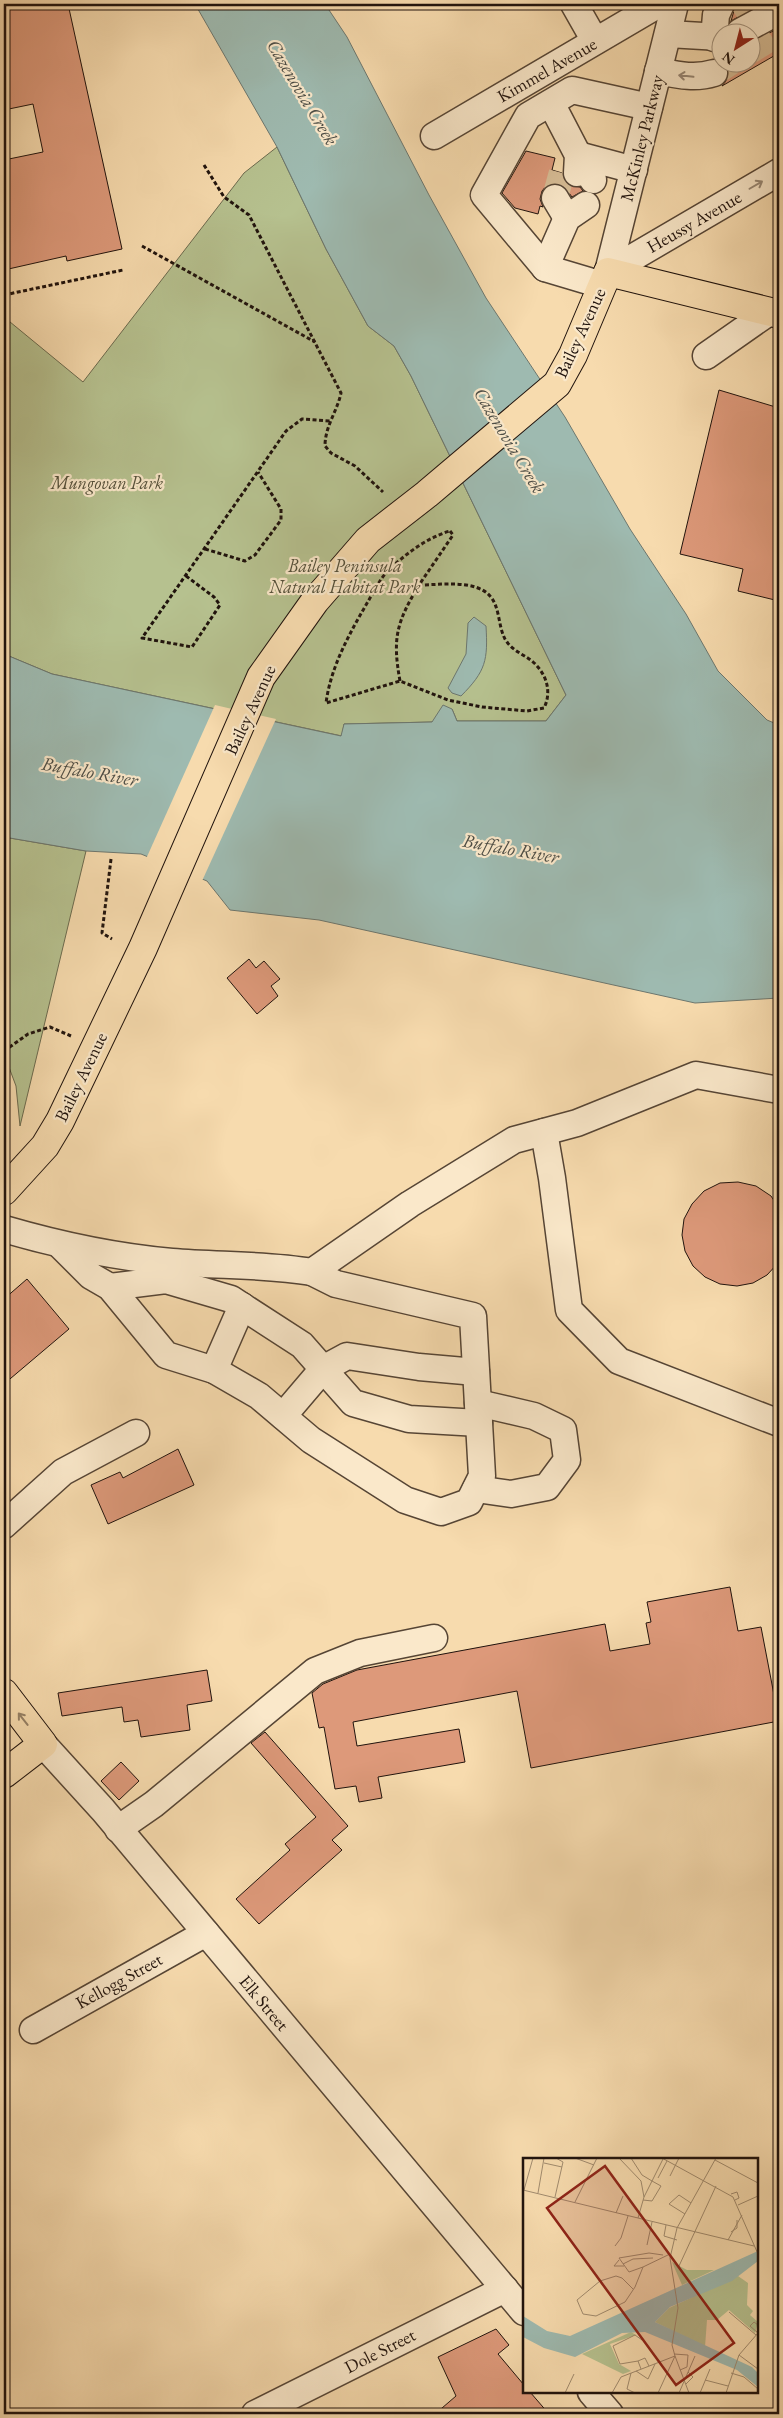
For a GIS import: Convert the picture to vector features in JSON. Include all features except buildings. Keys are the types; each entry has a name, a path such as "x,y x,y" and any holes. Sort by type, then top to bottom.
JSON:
{"main road":[{"name":"Bailey Avenue","path":"4,1191 45,1146 60,1121 175,875 250,707 261,677 315,601 368,540 427,494 557,384 573,355 605,278 774,313"},
{"name":"Elk Street","path":"4,1694 43,1744"},
{"path":"4,1774 43,1744"}],"street":[{"path":"574,4 595,41"},
{"name":"Kimmel Avenue","path":"434,136 659,4"},
{"name":"McKinley Parkway","path":"605,278 675,4"},
{"path":"716,22 716,15 721,4"},
{"path":"756,22 779,11"},
{"path":"668,34 710,37"},
{"path":"658,71 690,77 714,73"},
{"path":"605,278 545,268 484,195 528,116 572,90 650,107"},
{"path":"551,103 577,171 634,170"},
{"name":"Heussy Avenue","path":"605,278 779,172"},
{"path":"545,268 570,206"},
{"path":"706,356 774,313"},
{"path":"312,1272 410,1204 514,1140 577,1123 696,1075 779,1090"},
{"path":"544,1132 552,1178 569,1310 619,1361 779,1423"},
{"path":"4,1229 61,1246 171,1262 286,1268 312,1272 336,1284 473,1316 482,1476 470,1502 441,1512 405,1500 311,1440 259,1396 214,1370 166,1355 110,1287 91,1276 61,1246"},
{"path":"110,1287 166,1280 231,1299 302,1345 353,1403 409,1419 479,1413 534,1416 563,1430 566,1460 547,1487 510,1494 476,1489"},
{"path":"214,1370 242,1306"},
{"path":"283,1416 323,1369 347,1356 419,1367 476,1372"},
{"path":"4,1525 63,1472 136,1433"},
{"path":"118,1828 154,1804 315,1671 360,1653 434,1638"},
{"name":"Elk Street","path":"43,1744 118,1828 523,2311"},
{"name":"Kellogg Street","path":"33,2030 206,1933"},
{"name":"Dole Street","path":"255,2414 504,2289"},
{"path":"592,2393 610,2414"}],"path":[{"path":"204,165 224,197 249,215 342,393 339,406 325,434 325,446 331,453 354,466 383,492"},
{"path":"142,246 315,343"},
{"path":"4,295 123,270"},
{"path":"186,576 214,597 220,605 192,647 142,638 186,576 205,550 286,430 302,419 330,421"},
{"path":"205,550 245,561 255,555 281,520 281,509 258,472"},
{"path":"400,681 396,636 400,618 419,585 453,535 450,531 437,535 415,549 385,574 351,630 329,683 326,703 400,681 448,700 482,707 527,711 544,708 549,698 547,684 537,665 511,648 504,637 498,614 490,595 471,585 419,585"},
{"path":"380,565 385,574"},
{"path":"111,858 102,933 112,938"},
{"path":"4,1051 28,1034 50,1027 71,1036"}],"green space":[{"path":"277,147 326,249 368,326 394,346 411,376 566,695 546,721 457,721 452,709 432,722 344,724 342,736 52,674 4,654 4,317 83,382 244,173"},
{"path":"4,837 86,851 20,1126 16,1086 4,1054"}],"water":[{"path":"195,4 325,4 347,37 429,195 486,298 565,417 630,529 686,614 718,671 767,720 779,725 779,998 695,1003 319,920 230,910 207,881 141,854 86,851 4,837 4,654 52,674 341,736 344,724 432,722 443,705 452,709 457,721 546,721 566,695 411,376 394,346 368,326 326,249 277,147"},
{"path":"474,617 486,626 486,656 476,679 461,696 452,693 448,688 466,654 468,623"}],"pier":[{"path":"215,705 276,719 202,881 146,859"}],"tunnel":[{"path":"744,4 753,18"},
{"path":"760,45 779,33"},
{"path":"555,198 562,172"}],"water label":[{"name":"Cazenovia Creek","path":"303,92"},
{"name":"Cazenovia Creek","path":"510,440"},
{"name":"Buffalo River","path":"90,771"},
{"name":"Buffalo River","path":"511,848"}],"park label":[{"name":"Mungovan Park","path":"107,483"},
{"name":"Bailey Peninsula Natural Habitat Park","path":"345,576"}]}
